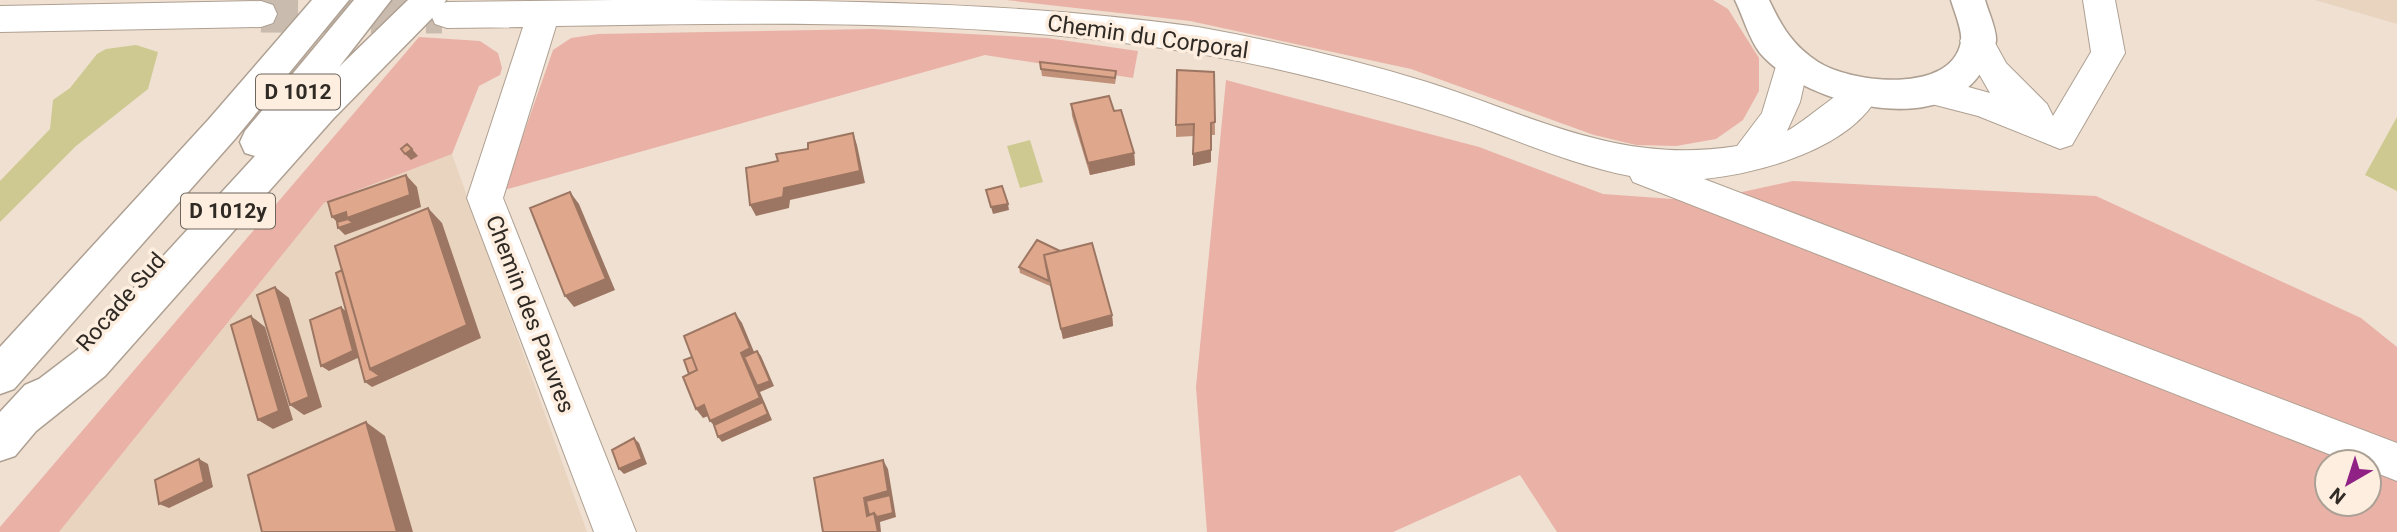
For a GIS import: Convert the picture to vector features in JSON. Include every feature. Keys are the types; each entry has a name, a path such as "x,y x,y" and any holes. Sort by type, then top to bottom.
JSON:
{"main road":[{"name":"Rocade Sud","path":"0,376 222,129 332,0"},
{"name":"Rocade Sud","path":"12,429 222,184 374,0"},
{"path":"1752,0 1763,31 1792,62 1825,82 1862,94 1899,97 1932,91 1953,80 1968,66 1977,41 1977,26 1968,0"},
{"name":"D 1012y","path":"12,429 91,363 320,110 438,8"}],"street":[{"path":"2077,0 2106,38"},
{"path":"2060,135 2108,53 2099,0"},
{"path":"0,19 107,8 261,15"},
{"name":"Chemin du Corporal","path":"438,8 543,14 806,10 972,14 1160,34 1321,67 1456,104 1608,158 1662,166 1707,163 1780,148 1814,134 1862,94"},
{"name":"Chemin des Pauvres","path":"543,14 485,198 615,532"},
{"path":"1977,41 1989,69 2011,95 2060,135"},
{"path":"1749,156 1768,136 1781,113 1792,62"},
{"path":"1932,91 1967,97 2003,109 2060,135"},
{"path":"1608,158 2397,462"}],"shaded area":[{"path":"1006,0 1713,0 1728,9 1759,58 1759,91 1743,120 1716,139 1676,146 1636,145 1594,135 1411,69 1190,21"},
{"path":"2315,0 2397,0 2397,24"},
{"path":"872,29 1047,38 1138,51 1133,78 985,55 504,190 553,50 571,38 598,34"},
{"path":"419,37 480,41 498,53 502,68 500,75 479,86 452,154 324,203 59,532 0,532 0,527"},
{"path":"136,45 158,52 148,89 76,146 0,222 0,181 50,129 53,100 70,88 97,54 106,49"},
{"path":"1226,80 1479,147 1603,194 1701,201 1793,181 2096,196 2361,318 2397,347 2397,532 1557,532 1520,475 1393,532 1207,532 1196,387"},
{"path":"2397,117 2397,191 2365,175"},
{"path":"1030,140 1043,182 1020,188 1007,146"},
{"path":"452,154 587,532 59,532 324,203"}],"building":[{"path":"1040,62 1116,71 1115,78 1041,69"},
{"path":"1177,70 1214,72 1215,122 1211,123 1211,150 1193,154 1194,124 1176,125"},
{"path":"1109,96 1114,111 1121,110 1134,153 1088,163 1071,104"},
{"path":"853,133 860,171 784,188 783,197 750,205 746,168 778,161 776,154 808,149 808,143"},
{"path":"407,144 412,149 405,154 401,149"},
{"path":"406,175 410,195 347,218 346,212 332,217 328,202"},
{"path":"1002,186 1008,204 991,207 986,190"},
{"path":"570,192 606,279 565,296 530,208"},
{"path":"428,208 467,325 370,369 335,246"},
{"path":"348,219 353,223 338,228 337,222"},
{"path":"1037,240 1060,251 1044,255 1049,281 1019,267"},
{"path":"1092,243 1112,315 1061,329 1044,255"},
{"path":"342,270 370,369 380,376 365,382 336,273"},
{"path":"275,287 309,397 290,405 257,295"},
{"path":"341,307 353,351 321,366 310,320"},
{"path":"735,313 750,348 741,353 760,398 710,421 704,405 696,409 683,377 697,370 684,336"},
{"path":"251,316 279,411 258,420 231,325"},
{"path":"757,351 770,381 757,386 744,357"},
{"path":"692,357 697,370 689,374 684,360"},
{"path":"763,402 768,414 718,437 714,425"},
{"path":"366,422 397,532 262,532 248,475"},
{"path":"634,438 642,459 619,469 612,450"},
{"path":"199,459 204,482 159,504 155,480"},
{"path":"883,460 888,491 864,498 867,516 874,513 878,532 823,532 814,478"},
{"path":"890,495 893,513 877,517 874,513 869,515 866,501"}],"tunnel":[{"path":"261,14 442,15"}]}
